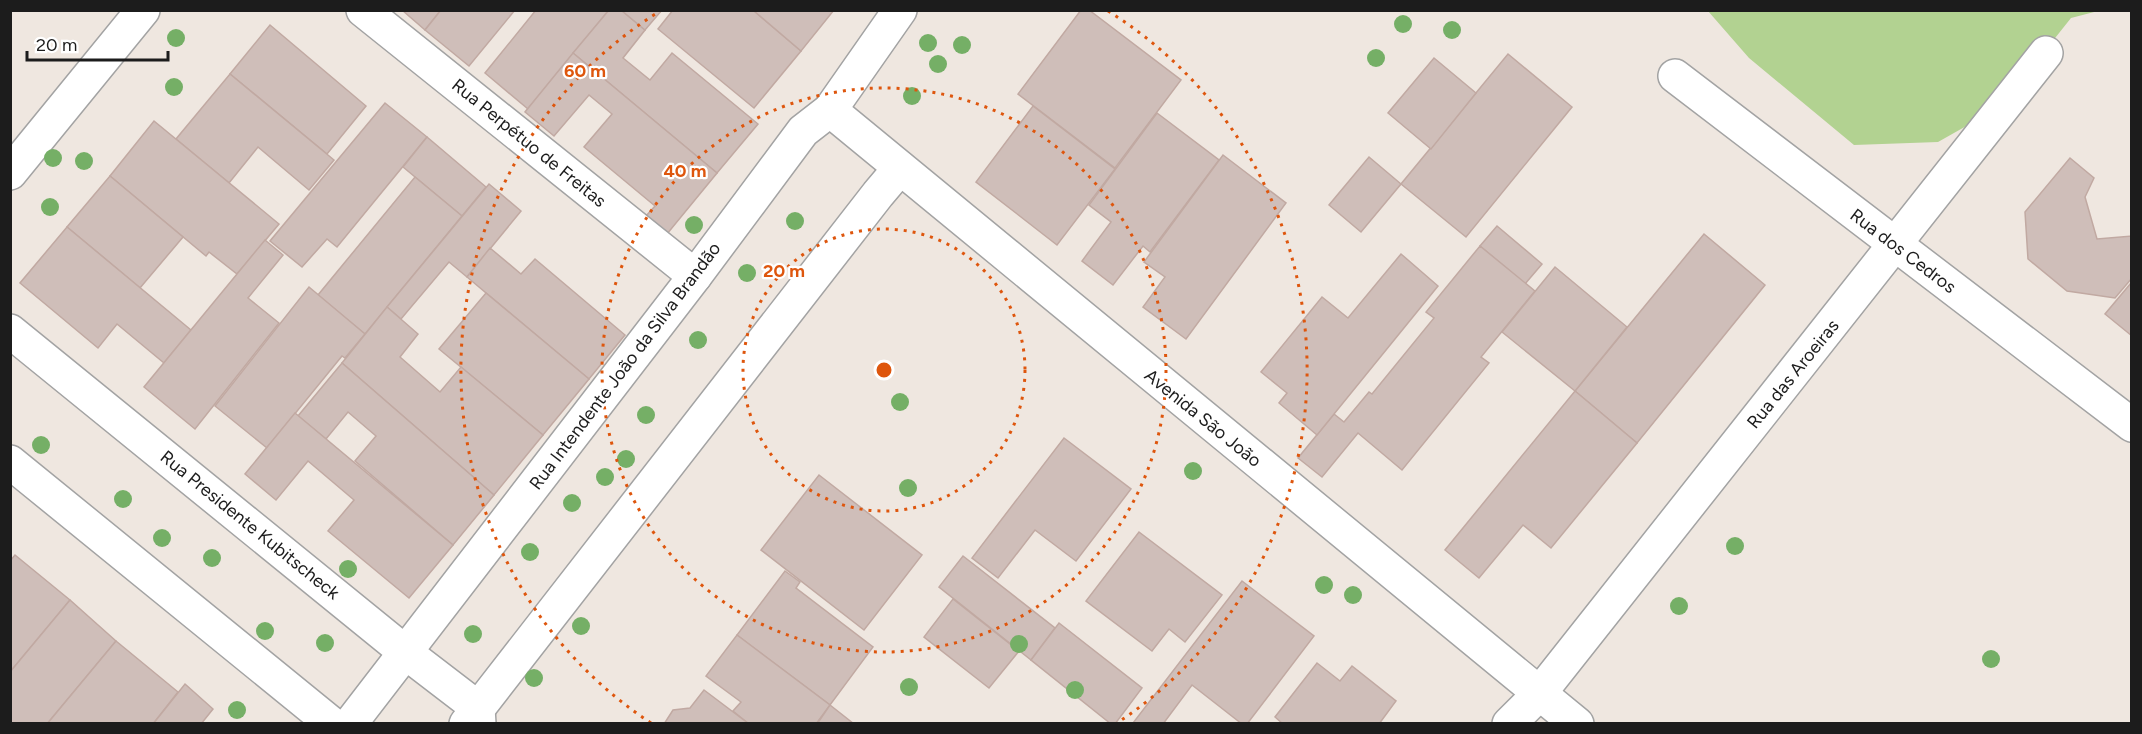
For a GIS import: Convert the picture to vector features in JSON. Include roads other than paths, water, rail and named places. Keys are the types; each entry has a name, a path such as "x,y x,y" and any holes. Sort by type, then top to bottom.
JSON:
{"street":[{"path":"10,173 143,10"},
{"name":"Rua Perpétuo de Freitas","path":"363,10 695,276"},
{"name":"Rua Intendente João da Silva Brandão","path":"350,723 695,276 802,131 830,110 900,10"},
{"name":"Rua das Aroeiras","path":"1509,723 1539,694 2046,53"},
{"name":"Rua dos Cedros","path":"1675,76 2132,425"},
{"name":"Avenida São João","path":"830,110 1577,723"},
{"path":"474,718 900,168"},
{"name":"Rua Presidente Kubitscheck","path":"10,331 405,652 474,718"},
{"path":"10,462 332,723"}]}
